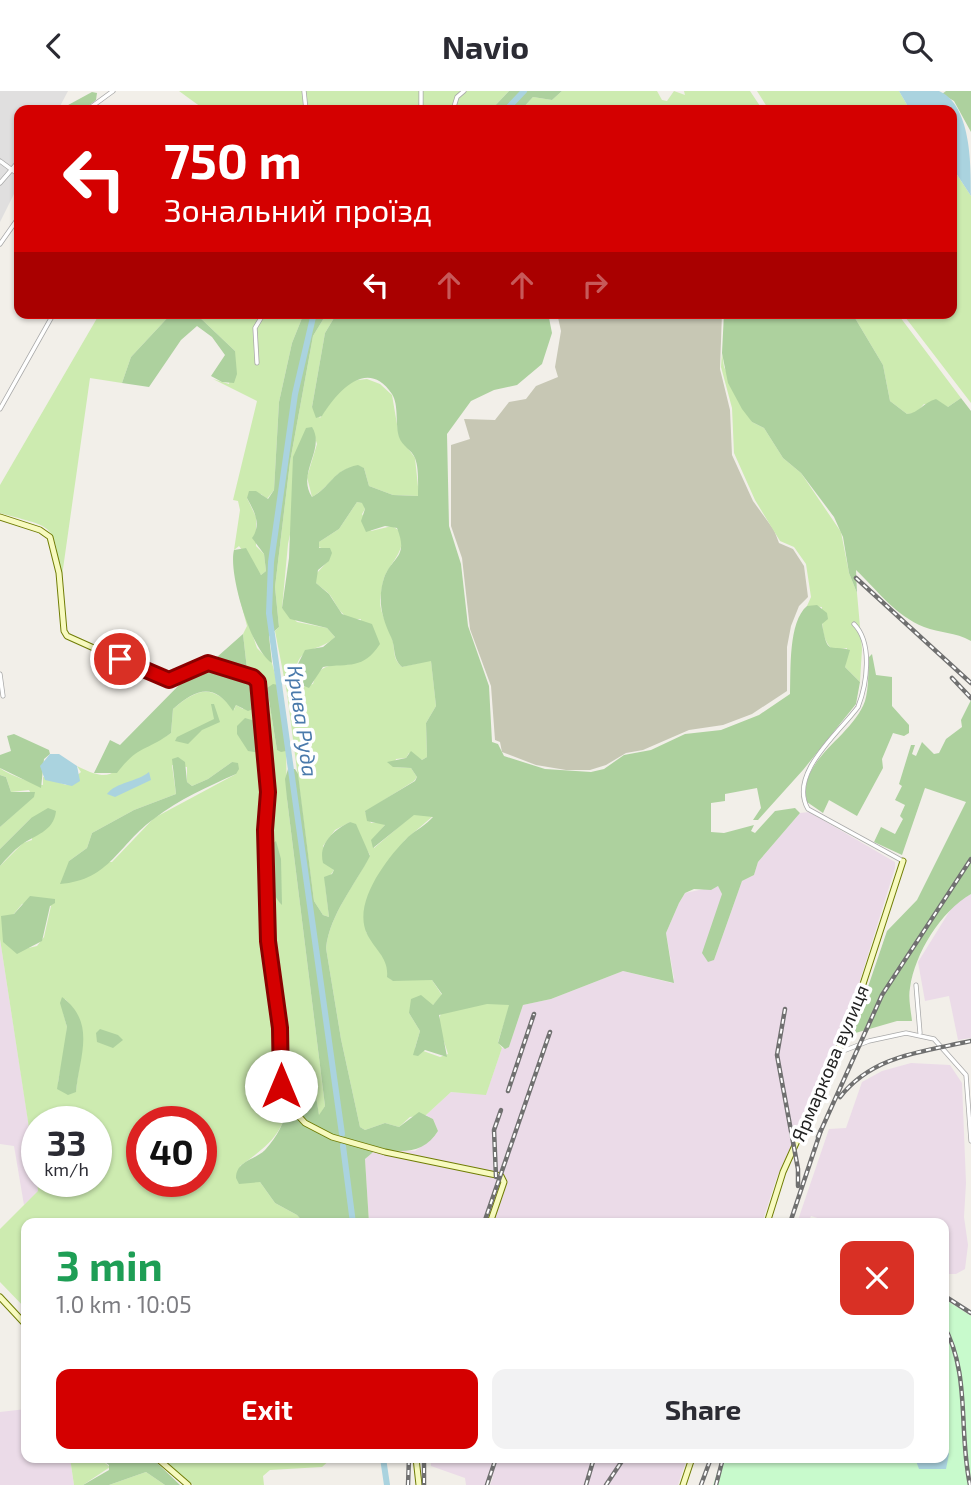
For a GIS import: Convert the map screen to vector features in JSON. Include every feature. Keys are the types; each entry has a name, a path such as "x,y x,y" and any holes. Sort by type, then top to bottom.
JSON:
{"street":[{"path":"94,105 113,91"},
{"path":"0,161 14,171"},
{"path":"0,183 14,166"},
{"path":"0,244 14,224"},
{"path":"0,409 51,319"},
{"path":"257,363 256,328 261,319"},
{"path":"0,517 49,535 57,559 65,634 165,680 177,678 208,663 257,680 263,706 268,792 265,830 268,941 280,1028 282,1095 291,1110 316,1131 378,1150 501,1176 504,1182 492,1218"},
{"path":"855,624 862,632 866,646 863,696 858,707 806,771 804,801 808,809 903,861"},
{"path":"0,674 3,696"},
{"name":"Ярмаркова вулиця","path":"769,1218 783,1172 851,1021 903,861"},
{"path":"916,985 920,1033"},
{"path":"837,1053 869,1041 920,1033 940,1044 965,1073 971,1141"},
{"path":"0,1297 21,1320"},
{"path":"163,1463 188,1485"},
{"path":"417,1463 419,1485"},
{"path":"683,1485 690,1463"}],"shaded area":[{"path":"0,91 68,91 61,105 14,105 14,194 0,222"},
{"path":"558,319 722,319 720,369 730,410 732,455 753,501 774,530 779,543 793,549 804,566 808,597 799,606 791,626 787,647 787,691 752,714 723,725 689,730 643,750 626,753 606,765 590,770 566,770 536,765 502,752 500,742 495,740 491,686 470,629 462,558 451,526 451,445 470,439 464,419 495,420 509,402 526,399 536,386 558,377 555,367 561,331"},
{"path":"809,812 895,862 895,868 847,1022 777,1177 764,1218 369,1218 365,1159 378,1148 415,1151 434,1137 438,1131 433,1119 426,1115 451,1092 486,1094 502,1048 509,1047 523,1005 551,999 623,971 672,983 674,978 666,933 679,903 685,893 718,886 722,893 714,960 742,881 754,875 758,862 800,813"},
{"path":"971,894 971,1038 958,1040 949,996 925,1001 918,962 954,904"},
{"path":"0,939 26,1106 21,1106 21,1187 14,1146 0,1144"},
{"path":"911,1063 950,1065 962,1083 966,1183 964,1217 968,1245 965,1269 956,1274 949,1274 949,1218 799,1218 829,1129 846,1128 862,1082 882,1071"},
{"path":"23,1197 33,1197 24,1205"},
{"path":"21,1410 21,1463 71,1463 74,1485 0,1485 0,1412"},
{"path":"431,1463 685,1463 678,1485 490,1485 493,1477 490,1475 486,1485 466,1485 465,1478 431,1466"}],"green space":[{"path":"179,91 509,91 496,105 198,105"},
{"path":"509,91 562,91 552,100 533,97 526,105 496,105"},
{"path":"562,91 657,91 662,100 667,101 674,91 685,95 684,91 750,91 759,105 526,105 533,97 552,100"},
{"path":"757,91 899,91 907,105 766,105"},
{"path":"946,91 971,91 971,132 954,101 942,94"},
{"path":"92,92 97,93 96,100 90,105 68,105"},
{"path":"957,175 971,196 971,403 907,319 957,319"},
{"path":"97,319 166,319 131,357 122,383 90,378 61,583 54,538 43,526 0,513 0,485"},
{"path":"166,319 201,319 235,351 237,374 234,383 222,382 211,376 225,355 212,337 197,326 181,340 149,387 122,383 131,357"},
{"path":"201,319 302,319 292,343 279,402 274,490 267,499 261,494 247,498 256,517 256,546 264,554 266,571 261,575 239,546 234,550 240,510 238,501 233,500 257,401 213,379 229,384 235,351"},
{"path":"302,319 323,319 313,336 290,462 275,587 279,627 269,636 272,663 256,643 249,628 234,576 233,561 234,550 246,548 261,575 266,571 264,554 252,538 257,523 247,498 249,491 256,491 268,499 274,490 279,402 292,343"},
{"path":"323,319 333,319 325,333 312,407 320,418 335,395 350,381 367,379 380,384 392,395 399,436 415,458 419,496 393,495 369,486 364,468 355,467 341,472 312,497 307,477 317,444 312,428 288,544 282,608 297,622 327,628 335,637 304,653 295,675 302,687 313,684 319,672 327,667 352,664 361,619 354,619 341,612 329,594 316,583 315,575 328,561 325,549 318,547 319,542 339,529 357,502 363,503 365,509 362,514 371,531 392,526 399,531 402,538 399,552 384,578 380,606 399,664 402,667 431,660 436,706 426,723 427,757 422,760 409,753 406,758 396,759 393,767 411,768 417,777 365,812 371,823 380,822 385,825 372,840 374,848 414,814 433,816 405,840 377,878 366,932 386,961 391,980 432,980 442,995 433,1005 409,1013 420,1031 415,1048 440,1057 448,1054 438,1023 441,1013 483,1004 509,1004 498,1042 502,1048 486,1095 451,1092 426,1115 410,1117 399,1127 385,1123 365,1130 360,1127 341,1039 326,948 332,923 370,855 350,822 335,830 323,846 334,870 325,883 329,917 323,915 314,901 287,693 275,631 279,627 275,587 290,462 313,336"},
{"path":"333,319 549,319 552,333 542,364 517,385 494,390 471,401 447,434 449,526 461,564 468,626 489,686 492,742 498,744 504,756 545,769 591,772 604,769 624,755 651,750 685,734 721,730 759,715 790,694 796,623 807,606 817,605 827,613 828,619 822,624 826,641 830,647 850,650 845,667 860,682 856,704 803,770 758,820 753,820 761,808 757,788 725,794 725,801 711,803 711,832 724,833 754,825 751,831 755,833 775,811 795,808 800,813 758,862 754,875 742,881 714,960 708,962 702,953 722,894 718,886 711,890 694,889 685,893 679,903 666,933 674,983 623,971 551,999 523,1005 509,1047 505,1049 498,1043 509,1005 487,1004 439,1015 447,1057 425,1050 418,1056 413,1055 420,1031 409,1013 411,999 421,995 433,1005 442,994 432,980 393,981 387,977 384,959 367,934 364,909 374,882 408,837 433,817 414,815 373,848 371,840 385,825 367,821 365,811 415,781 417,777 411,768 393,767 387,762 406,758 411,751 422,760 427,757 426,723 436,706 431,661 402,667 397,660 383,616 381,594 384,578 398,556 401,545 397,528 385,526 366,532 361,521 365,509 362,503 357,502 339,529 319,542 319,548 330,548 332,553 329,561 318,570 316,583 329,594 342,614 372,624 380,644 361,662 323,667 309,688 297,683 296,668 305,650 323,647 335,637 327,628 290,619 282,608 289,558 293,457 306,428 312,427 316,444 307,479 312,497 337,475 358,465 364,468 369,486 393,495 418,496 415,458 399,437 394,398 382,383 372,378 353,382 335,398 322,416 316,418 312,407 325,333"},
{"path":"724,319 856,319 883,365 890,401 907,414 936,399 948,407 961,398 971,411 971,641 914,622 887,602 856,570 857,593 849,573 843,537 834,517 801,473 783,458 764,428 752,422 742,409 728,383 722,353"},
{"path":"856,319 902,319 961,398 948,407 924,404 916,413 907,414 890,401 883,365"},
{"path":"722,353 724,367 752,422 764,428 783,458 801,473 841,532 849,573 857,593 862,649 860,682 845,667 847,648 834,650 827,642 823,631 822,607 807,606 811,597 806,564 794,547 780,541 755,500 734,453 732,408 721,367"},
{"path":"238,592 257,648 272,663 278,685 267,688 277,750 286,751 287,799 325,1106 319,1116 312,1071 290,1089 285,1116 276,1135 240,1166 248,1182 260,1182 275,1203 300,1218 21,1218 21,1304 0,1282 0,1229 32,1197 112,1197 112,1106 26,1106 0,939 0,866 23,843 32,840 31,818 0,849 0,827 33,797 29,790 11,792 6,777 0,775 0,768 14,776 43,785 43,777 66,785 81,772 77,766 101,775 108,774 141,747 171,733 173,709 197,693 211,693 226,701 234,710 236,705 243,709 248,678 243,634 247,626","holes":["232,762 236,774 154,818 112,862 69,861 87,848 92,833 134,810 176,794 172,765 187,767 187,782 192,786 208,779","41,900 51,906 44,937 37,946 24,949 13,915 22,904","65,999 79,1020 82,1043 76,1091 58,1082 66,1044 67,1027 63,1012"]},
{"path":"243,634 248,678 256,684 259,707 248,711 236,705 233,711 212,692 197,693 173,709 171,733 137,753 117,773 94,773 110,740 120,745 186,678 208,665"},
{"path":"872,654 876,675 892,677 892,706 909,725 909,733 904,736 893,733 882,759 883,768 857,816 829,800 823,813 807,802 806,787 810,773 827,749 849,726 865,701 869,657"},
{"path":"273,684 278,685 286,751 281,752 277,750 267,688"},
{"path":"971,700 971,894 960,901 940,922 917,961 909,1000 912,1021 897,1021 852,1034 887,931 917,900 966,802 925,788 902,855 874,842 881,827 895,834 903,819 900,816 905,805 895,800 902,786 899,784 911,745 915,745 912,754 916,756 922,742 934,754 939,753 946,739 962,727 961,720"},
{"path":"211,704 214,704 220,722 202,730 188,744 175,741 177,737 214,719"},
{"path":"245,718 255,721 256,735 262,740 260,753 248,751 237,734 237,726"},
{"path":"14,734 49,750 50,754 44,759 41,788 0,768 0,755 11,751 7,736"},
{"path":"178,757 185,762 187,782 192,786 208,779 232,762 238,763 239,769 236,774 164,811 91,876 60,884 69,861 87,848 92,833 134,810 176,794 172,759"},
{"path":"288,769 295,769 298,774 314,901 323,915 329,917 324,877 332,874 334,870 323,863 325,843 338,829 350,822 356,824 370,856 332,923 326,948 341,1039 360,1127 365,1130 385,1123 399,1127 419,1112 433,1119 438,1131 419,1148 395,1151 378,1148 365,1159 369,1218 300,1218 275,1203 260,1182 239,1184 236,1178 239,1168 265,1150 280,1129 288,1107 294,1058 302,1056 312,1071 319,1115 325,1106 285,779"},
{"path":"0,775 6,777 11,792 35,792 34,797 0,827"},
{"path":"48,808 56,811 52,824 18,847 0,866 0,849 31,818"},
{"path":"276,841 281,859 282,905 273,892 266,864 270,847"},
{"path":"30,896 55,899 55,903 50,906 42,941 17,954 3,942 1,916 14,914"},
{"path":"62,997 73,1007 83,1029 76,1092 68,1095 57,1089 67,1027 60,1003"},
{"path":"100,1029 118,1035 123,1040 113,1048 97,1042 96,1033"},
{"path":"949,1302 971,1316 971,1485 713,1485 720,1463 949,1463"},
{"path":"71,1463 105,1463 110,1467 83,1485 74,1485"},
{"path":"106,1463 157,1463 180,1485 165,1485 146,1472 109,1485 83,1485 109,1470"},
{"path":"168,1463 326,1463 322,1467 270,1470 263,1476 264,1485 193,1485"},
{"path":"146,1472 165,1485 109,1485"}],"water":[{"path":"899,91 939,91 955,105 907,105"},
{"path":"957,108 967,136 971,196 957,175"},
{"path":"50,754 59,754 77,766 80,781 72,786 45,780 40,766"},
{"path":"149,772 151,780 115,797 107,794 116,787"},
{"path":"917,1463 947,1463 946,1469 919,1469"}],"waterway":[{"name":"Крива Руда","path":"511,105 524,91"},
{"name":"Крива Руда","path":"313,319 295,394 271,562 269,613 342,1134"},
{"name":"Крива Руда","path":"343,1146 352,1218"},
{"name":"Крива Руда","path":"384,1463 387,1485"}],"railway":[{"path":"856,578 971,683"},
{"path":"952,678 971,698"},
{"path":"818,1137 882,995 971,859"},
{"path":"785,1009 777,1055 798,1169 798,1186"},
{"path":"508,1091 534,1014"},
{"path":"486,1218 550,1032"},
{"path":"840,1097 867,1072 883,1064 917,1052 971,1041"},
{"path":"496,1177 494,1130 501,1110"},
{"path":"792,1218 821,1130"},
{"path":"949,1299 971,1313"},
{"path":"949,1337 961,1382 970,1485"},
{"path":"408,1485 409,1463"},
{"path":"424,1463 424,1485"},
{"path":"487,1485 494,1463"},
{"path":"586,1485 593,1463"},
{"path":"606,1485 621,1463"},
{"path":"701,1485 709,1463"},
{"path":"716,1485 722,1463"}],"route":[{"path":"120,659 165,680 177,678 200,665 213,663 253,677 258,682 263,706 268,792 265,849 269,904 268,950 280,1028 281,1086"}]}
